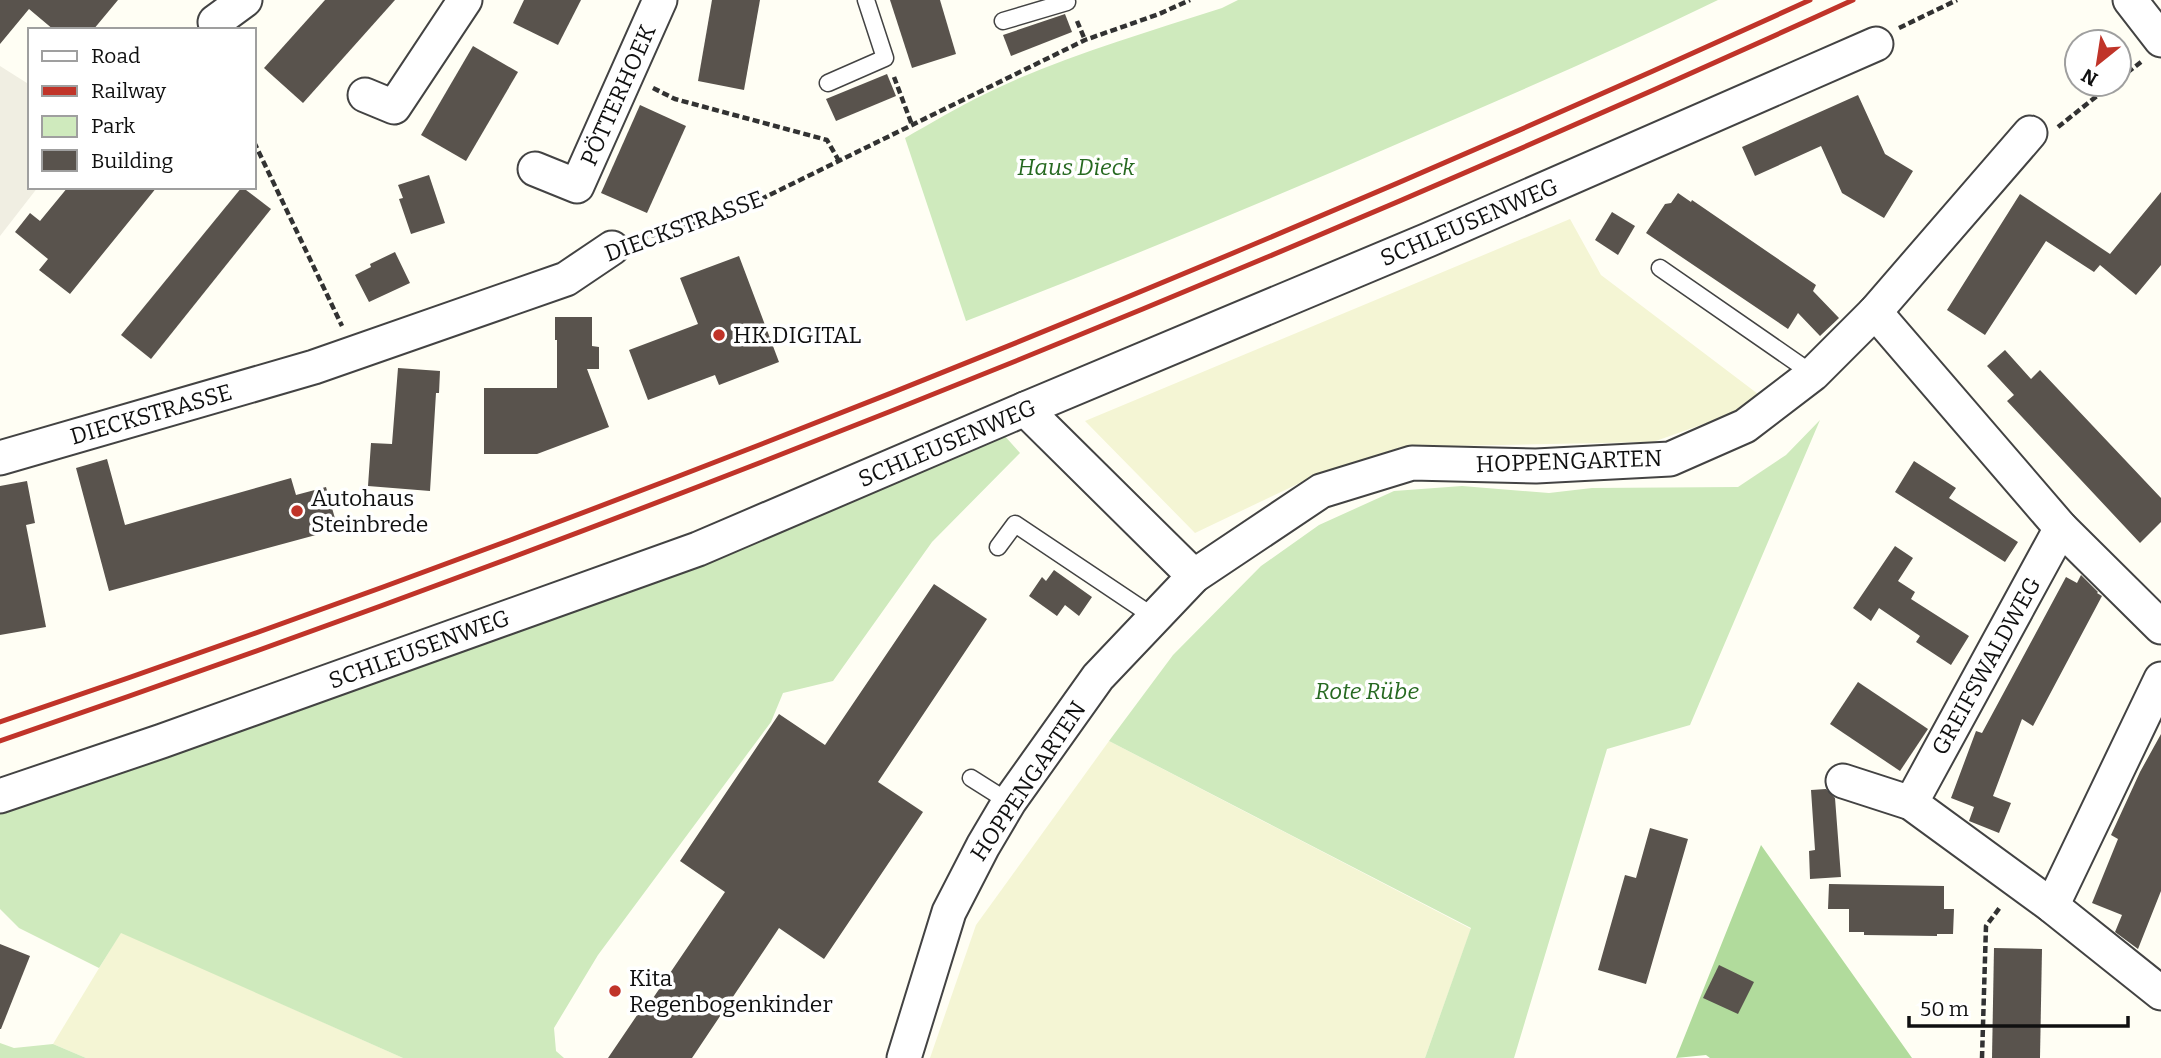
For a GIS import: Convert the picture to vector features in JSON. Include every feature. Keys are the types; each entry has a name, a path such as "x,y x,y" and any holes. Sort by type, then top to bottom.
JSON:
{"street":[{"path":"215,22 245,0"},
{"path":"365,95 394,107 465,0"},
{"name":"PÖTTERHOEK","path":"535,169 577,186 660,0"},
{"path":"2130,0 2161,40"},
{"name":"SCHLEUSENWEG","path":"0,796 162,741 698,549 1428,240 1885,37"},
{"name":"HOPPENGARTEN","path":"904,1058 948,912 971,865 1009,802 1098,677 1194,576 1321,491 1412,463 1536,466 1670,459 1745,426 1813,374 1875,312 2030,133"},
{"name":"DIECKSTRASSE","path":"0,458 314,367 566,278 612,248"},
{"path":"1875,312 2061,528 2161,627"},
{"path":"1025,409 1194,576"},
{"name":"GREIFSWALDWEG","path":"1911,803 2061,528"},
{"path":"2052,906 2161,679"},
{"path":"1843,781 1911,803 2052,906 2161,993"}],"lane":[{"path":"828,83 885,58 866,0"},
{"path":"1003,21 1067,2 1066,0"},
{"path":"1660,268 1813,374"},
{"path":"998,547 1015,524 1154,617"},
{"path":"971,778 1009,802"}],"path":[{"name":"DIECKSTRASSE","path":"612,248 745,207 1085,40 1158,15 1190,0"},
{"path":"1885,37 1957,0"},
{"path":"1079,24 1085,40"},
{"path":"885,58 912,125"},
{"path":"626,76 675,99 827,140 839,161"},
{"path":"2030,133 2038,143 2094,98"},
{"path":"256,146 355,352"},
{"path":"1982,1058 1986,926 2019,882"}],"green space":[{"name":"Haus Dieck","path":"1238,0 1718,0 1562,72 1241,211 966,321 905,138 1013,81 1102,47 1222,8"},
{"path":"1570,219 1601,275 1758,394 1737,412 1653,442 1401,447 1308,479 1195,533 1085,421"},
{"name":"Rote Rübe","path":"1820,420 1690,725 1607,749 1514,1058 1425,1058 1471,928 1109,741 1173,655 1261,566 1319,525 1394,491 1462,486 1549,493 1592,488 1738,487 1786,455"},
{"path":"1003,434 1020,453 932,542 833,681 783,693 771,722 598,955 554,1028 556,1051 564,1058 403,1058 121,933 99,968 19,928 0,909 0,810 166,757 701,562"},
{"path":"1109,741 1471,929 1425,1058 930,1058 976,925"},
{"path":"1761,845 1912,1058 1710,1058 1706,1055 1676,1058"},
{"path":"121,932 403,1058 86,1058 53,1044"},
{"path":"0,1043 14,1048 53,1044 86,1058 0,1058"}],"shaded area":[{"path":"0,66 28,84 28,189 36,189 0,236"}],"building":[{"path":"0,0 118,0 95,28 52,28 29,9 0,44"},
{"path":"325,0 395,0 303,103 264,68"},
{"path":"524,0 581,0 558,45 513,23"},
{"path":"712,0 760,0 744,90 698,81"},
{"path":"890,0 940,0 956,54 912,68"},
{"path":"1065,14 1072,32 1011,56 1003,35"},
{"path":"473,46 518,72 466,161 421,135"},
{"path":"887,74 896,96 836,121 826,99"},
{"path":"1858,95 1885,154 1913,171 1884,218 1842,193 1821,146 1755,176 1742,147"},
{"path":"640,105 686,126 647,213 601,193"},
{"path":"429,175 445,223 411,234 399,199 403,198 398,185"},
{"path":"66,189 155,189 70,294 39,270 48,259 15,232 30,213 40,221"},
{"path":"240,189 245,189 271,209 151,359 121,335"},
{"path":"2161,192 2161,265 2136,295 2100,265 2094,272 2046,241 1985,335 1947,310 2020,194 2110,254"},
{"path":"1678,193 1816,285 1813,291 1839,318 1820,336 1798,313 1788,329 1646,233 1665,204 1671,203"},
{"path":"1612,212 1635,226 1618,255 1595,240"},
{"path":"395,252 410,283 369,302 355,275"},
{"name":"HK.DIGITAL","path":"739,256 779,362 719,385 715,375 648,400 629,350 698,324 680,278"},
{"path":"555,317 592,317 592,346 599,347 599,369 587,369 609,427 537,454 484,454 484,388 557,388"},
{"path":"2005,350 2031,379 2040,370 2161,498 2161,522 2140,543 2007,401 2014,395 1987,366"},
{"path":"398,368 440,371 439,393 436,393 430,491 368,486 371,443 392,444"},
{"path":"107,459 125,525 291,478 296,495 326,487 338,529 109,591 76,468"},
{"path":"1914,461 1956,488 1949,498 2018,542 2005,562 1895,492"},
{"path":"27,481 35,523 26,525 46,627 0,635 0,486"},
{"path":"1895,546 1913,558 1898,581 1915,592 1911,599 1969,636 1951,665 1916,642 1920,636 1879,608 1871,621 1853,608"},
{"path":"1054,570 1092,597 1079,616 1065,605 1057,616 1029,596 1042,577 1046,581"},
{"path":"2081,575 2102,596 2033,726 2022,719 1993,796 2011,803 1999,833 1969,821 1974,807 1951,798 1976,731 1982,733 2066,577 2077,583"},
{"path":"934,584 987,619 878,782 923,812 824,959 779,928 692,1058 608,1058 646,1002 649,1004 725,892 680,861 779,714 825,745"},
{"path":"1858,682 1928,729 1900,771 1830,724"},
{"path":"2161,734 2161,891 2138,949 2115,932 2122,915 2092,903 2118,839 2111,835"},
{"path":"1826,789 1835,798 1841,877 1810,879 1809,851 1815,850 1811,790"},
{"path":"1650,828 1688,839 1646,984 1598,970 1625,875 1636,878"},
{"path":"1829,884 1944,886 1944,909 1954,909 1953,934 1864,935 1864,932 1849,932 1849,909 1828,909"},
{"path":"0,944 30,956 1,1029 0,1029"},
{"path":"1994,948 2042,949 2040,1058 1992,1058"},
{"path":"1719,965 1754,982 1738,1014 1703,998"}],"railway":[{"path":"0,722 459,559 914,384 1364,197 1810,0"},
{"path":"0,741 236,659 470,573 936,393 1396,202 1853,0"}],"place":[{"name":"HK.DIGITAL","path":"719,335"},
{"name":"Autohaus Steinbrede","path":"297,511"},
{"name":"Kita Regenbogenkinder","path":"615,991"}]}
